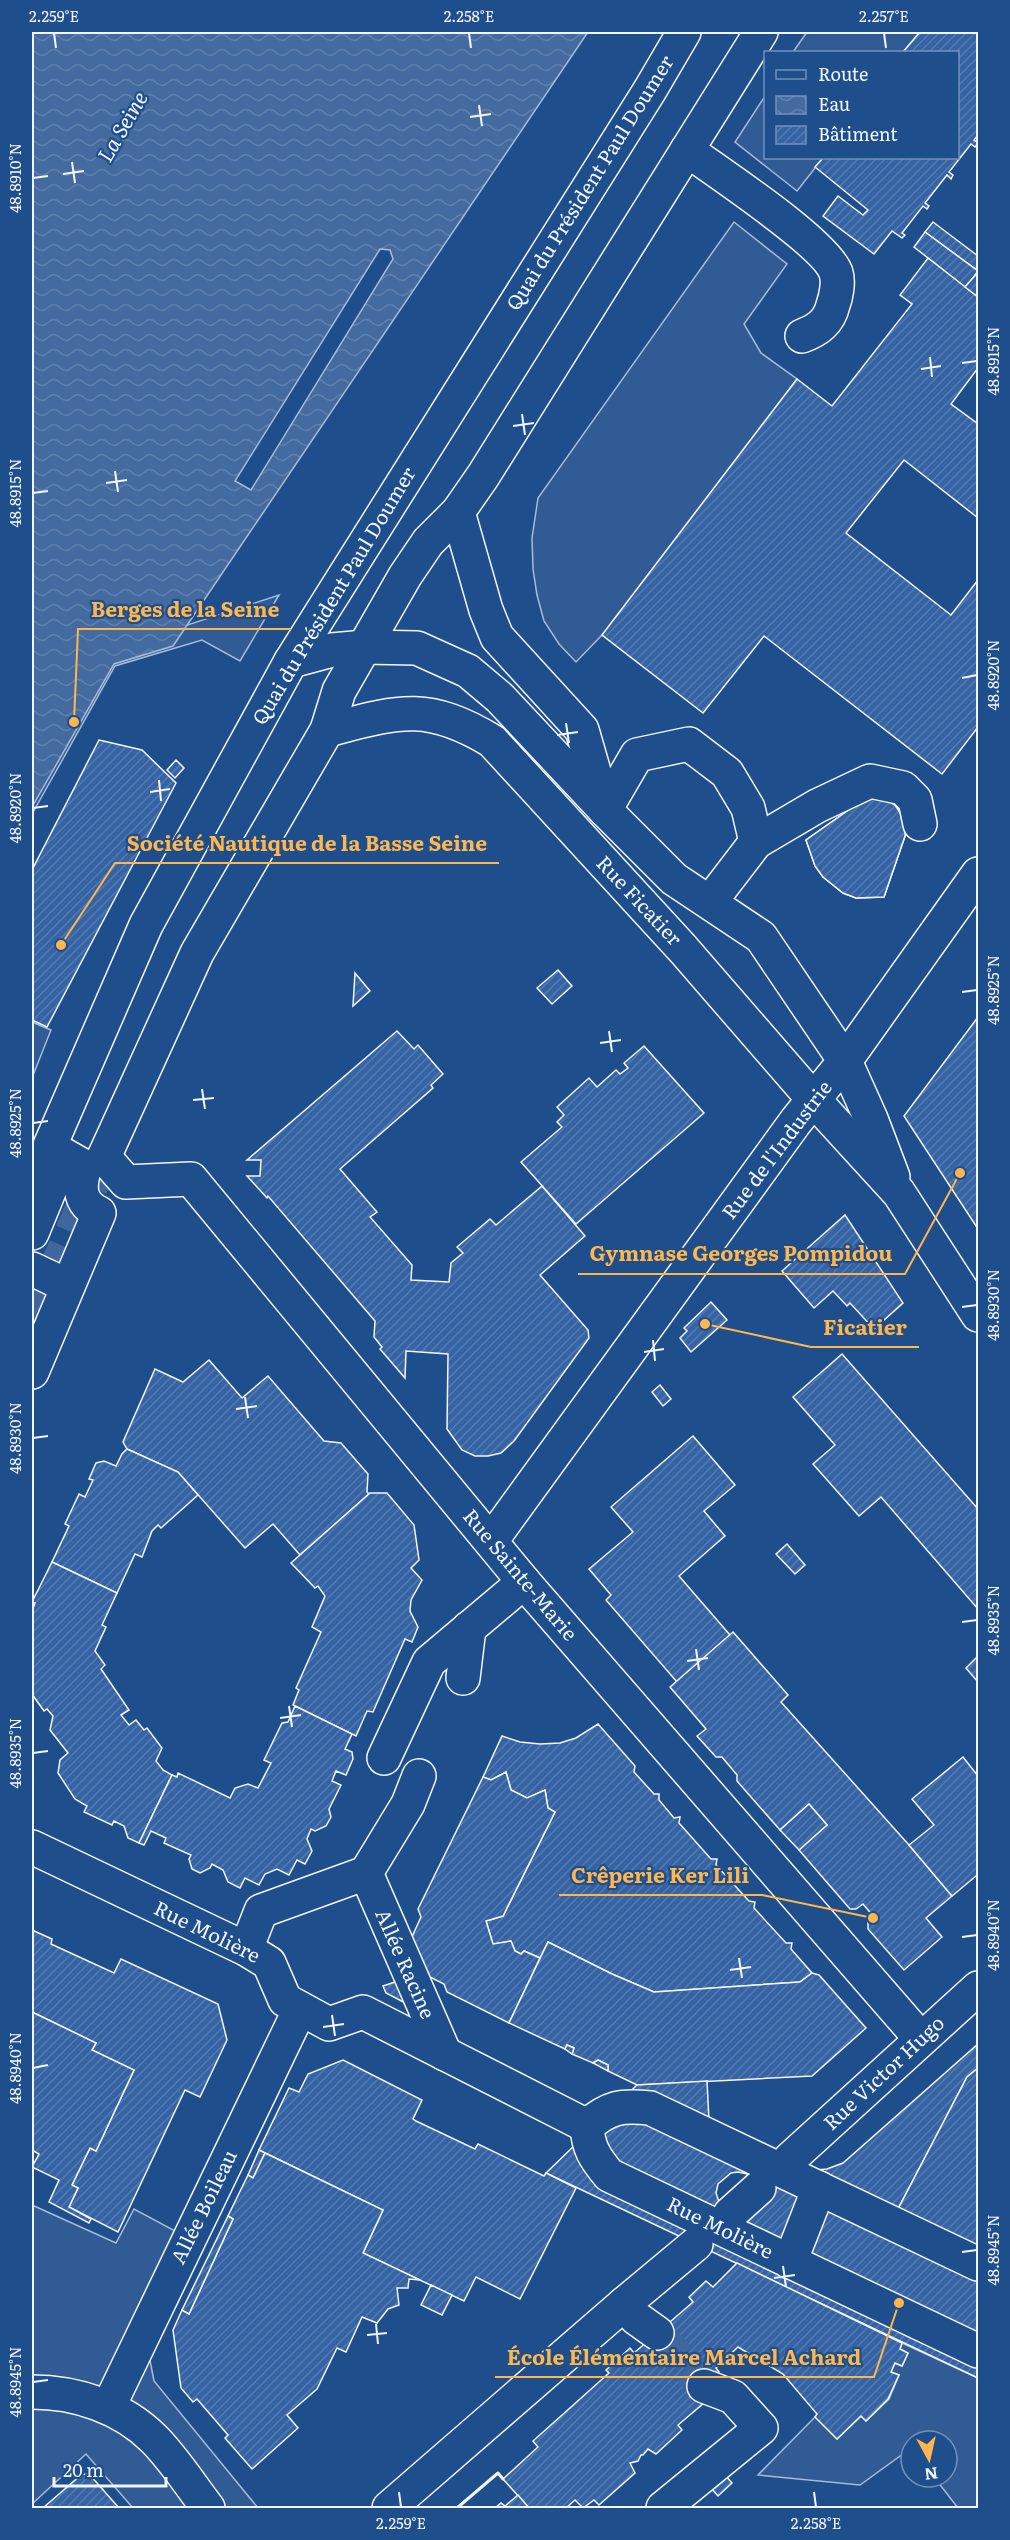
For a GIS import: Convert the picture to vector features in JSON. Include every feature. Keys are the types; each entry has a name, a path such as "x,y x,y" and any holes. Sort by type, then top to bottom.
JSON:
{"street":[{"name":"Quai du Président Paul Doumer","path":"32,1187 146,925 291,661 650,90 684,32"},
{"path":"327,730 339,692 405,576 428,542 458,512 761,32"},
{"path":"687,150 798,232 822,254 836,273 836,296 830,318 814,332 802,336"},
{"name":"Rue Ficatier","path":"458,512 486,610 497,637 582,730 605,810"},
{"name":"Rue Ficatier","path":"291,661 332,650 365,647 417,648 468,671 500,698 605,810 674,879 762,937 845,1060 871,1119 899,1193"},
{"name":"Rue Ficatier","path":"327,730 391,714 420,714 447,718 492,741 683,949 814,1100 899,1193 978,1316"},
{"name":"Rue Sainte-Marie","path":"327,730 197,953 104,1157 126,1182 191,1179 524,1582 921,2039"},
{"path":"605,810 637,755 690,744 727,773 748,808 756,842"},
{"path":"710,902 756,842 817,806 870,781 903,788 915,800 920,824"},
{"name":"Rue de l'Industrie","path":"490,1541 796,1121 845,1060 978,874"},
{"path":"32,1233 64,1155 86,1167 80,1189 82,1197 88,1208 99,1213 32,1372"},
{"path":"32,1269 68,1286"},
{"path":"384,1758 429,1662 524,1582"},
{"path":"463,1678 469,1628"},
{"path":"246,1949 261,1911 366,1873 408,1804 419,1776"},
{"name":"Rue Molière","path":"32,1847 246,1949 269,1963 285,2000 329,2024 363,2012 587,2126 588,2144 594,2157 609,2175 790,2262 977,2346"},
{"name":"Allée Racine","path":"366,1873 445,2054"},
{"name":"Rue Victor Hugo","path":"790,2160 978,1988"},
{"name":"Allée Boileau","path":"109,2406 300,2009"},
{"path":"587,2126 603,2113 626,2106 650,2108 978,2264"},
{"path":"730,2214 759,2188"},
{"path":"790,2262 819,2188"},
{"path":"389,2508 696,2244"},
{"path":"624,2304 636,2318 657,2333"},
{"path":"663,2508 760,2428 733,2397 704,2386"},
{"path":"32,2392 54,2392 109,2406 153,2439 208,2508"}],"shaded area":[{"path":"807,32 920,32 904,51 794,51"},
{"path":"764,98 764,159 822,159 797,191 735,142"},
{"path":"734,222 787,264 744,324 761,353 797,379 602,635 576,662 559,644 544,621 537,595 532,538 538,498"},
{"path":"279,595 240,661 202,640 115,666 32,814 32,778 105,652"},
{"path":"32,1022 51,1030 32,1078"},
{"path":"32,2205 116,2243 134,2209 192,2240 146,2340 154,2381 258,2508 133,2508 86,2454 32,2504"},
{"path":"902,2343 978,2378 978,2508 958,2508 943,2489 959,2489 959,2429 899,2429 899,2457 860,2485 758,2475 815,2417 837,2439 861,2416 866,2421 889,2399 899,2375 891,2372 895,2363 902,2366 908,2353 900,2349"}],"water":[{"name":"La Seine","path":"32,32 588,32 173,646 114,664 32,807"}],"pier":[{"path":"380,249 390,250 393,259 251,490 235,481"}],"building":[{"path":"920,32 978,32 978,135 974,140 978,143 975,147 971,144 949,172 953,175 951,179 947,175 925,203 929,206 927,209 923,206 902,233 905,235 902,238 892,231 874,254 823,216 838,196 863,215 868,210 815,167 822,159 959,159 959,51 904,51"},
{"path":"933,222 978,256 978,271 925,232"},
{"path":"925,232 978,271 969,284 965,287 914,247"},
{"path":"928,258 978,297 978,368 951,404 978,424 978,518 904,460 846,533 951,615 978,580 978,727 942,774 764,636 703,713 602,635 797,379 832,406 912,304 900,295"},
{"path":"978,272 978,297 965,287"},
{"path":"99,740 142,750 176,783 47,1027 32,1020 32,870"},
{"path":"176,760 184,768 175,778 167,770"},
{"path":"873,797 883,798 895,805 906,822 905,836 884,897 856,898 843,893 823,877 815,866 806,840 860,802"},
{"path":"873,797 883,798 895,805 906,822 905,836 884,897 856,898 843,893 823,877 815,866 806,840 860,802"},
{"path":"558,970 572,986 552,1004 537,988"},
{"path":"355,973 370,991 353,1006"},
{"path":"978,1017 978,1229 904,1116"},
{"path":"397,1031 414,1049 418,1045 443,1074 431,1085 433,1088 340,1169 377,1212 370,1217 412,1265 411,1280 449,1282 451,1263 463,1253 457,1247 490,1219 496,1225 542,1186 585,1236 540,1275 588,1330 589,1338 514,1441 501,1453 488,1456 475,1456 462,1450 447,1429 448,1354 406,1351 405,1378 380,1349 382,1347 374,1337 375,1321 268,1196 267,1198 247,1176 260,1176 261,1160 247,1160"},
{"path":"644,1046 704,1113 576,1224 521,1162 562,1127 557,1122 564,1115 557,1107 589,1078 597,1087 616,1070 620,1074 628,1068 624,1063"},
{"path":"845,1215 903,1303 874,1329 850,1303 847,1306 833,1291 814,1308 782,1271"},
{"path":"711,1302 727,1320 691,1352 680,1338 687,1331 684,1328"},
{"path":"842,1354 978,1509 978,1609 881,1497 859,1516 813,1464 835,1445 793,1397"},
{"path":"209,1360 242,1398 268,1376 324,1441 341,1443 368,1474 367,1492 369,1494 300,1555 273,1524 245,1548 178,1472 127,1449 123,1442 155,1369 183,1382"},
{"path":"660,1385 671,1399 663,1406 652,1392"},
{"path":"693,1436 735,1485 704,1511 725,1536 679,1576 730,1635 677,1682 606,1600 611,1595 589,1569 633,1532 611,1507"},
{"path":"127,1449 178,1472 198,1495 161,1528 158,1525 152,1531 142,1557 135,1554 117,1593 52,1562 69,1526 65,1524 79,1494 85,1497 93,1480 89,1479 96,1463 104,1461 116,1466"},
{"path":"370,1493 387,1493 414,1525 419,1560 411,1568 422,1580 411,1600 410,1611 418,1627 412,1642 405,1639 373,1712 367,1711 356,1736 293,1705 299,1690 296,1688 321,1632 312,1627 325,1596 318,1586 315,1588 291,1563"},
{"path":"787,1544 805,1565 795,1574 776,1554"},
{"path":"52,1562 117,1593 102,1625 106,1627 95,1651 105,1665 101,1669 129,1710 121,1715 129,1725 136,1720 144,1730 147,1728 162,1748 156,1761 163,1770 172,1775 139,1843 128,1838 124,1826 114,1821 112,1825 84,1812 87,1806 75,1799 58,1773 60,1760 68,1753 50,1730 53,1716 47,1709 44,1711 34,1697 32,1699 32,1611 35,1603 32,1602"},
{"path":"733,1632 788,1695 781,1702 952,1896 926,1918 942,1937 904,1970 868,1929 868,1922 874,1917 863,1904 856,1909 850,1909 799,1850 827,1825 809,1804 780,1830 737,1781 737,1775 722,1757 716,1757 697,1736 706,1729 670,1687"},
{"path":"978,1656 978,1682 966,1668"},
{"path":"295,1706 352,1734 345,1749 352,1752 353,1759 346,1775 336,1771 332,1781 341,1785 329,1809 331,1817 326,1826 315,1831 311,1829 307,1839 312,1851 305,1864 297,1860 289,1875 277,1869 265,1874 259,1885 245,1878 240,1888 228,1882 223,1870 212,1864 210,1868 200,1873 192,1869 189,1859 191,1855 164,1843 166,1838 151,1831 144,1845 139,1843 172,1775 177,1777 178,1773 230,1798 235,1788 248,1784 258,1788 271,1763 264,1760 282,1723 288,1722"},
{"path":"598,1724 635,1766 634,1772 654,1794 659,1794 659,1800 674,1818 680,1817 679,1823 711,1859 717,1859 716,1865 749,1901 755,1902 754,1908 786,1943 792,1943 791,1949 812,1973 800,1982 654,1992 548,1942 540,1958 524,1951 521,1954 515,1951 511,1941 493,1944 486,1921 503,1916 555,1812 548,1808 545,1790 527,1798 511,1790 506,1772 491,1780 483,1777 502,1736 520,1742 560,1743 576,1738"},
{"path":"963,1757 978,1776 978,1879 976,1876 952,1896 909,1845 934,1825 912,1799"},
{"path":"506,1772 511,1790 527,1798 545,1790 548,1808 555,1812 503,1916 486,1921 493,1944 511,1941 515,1951 521,1954 524,1951 540,1958 509,2023 447,1992 444,1984 410,1967 405,1952 421,1917 418,1909 483,1777 491,1780"},
{"path":"809,1804 827,1825 799,1850 780,1830"},
{"path":"32,1930 52,1939 51,1944 114,1973 121,1959 218,2004 227,2040 200,2097 185,2090 118,2232 69,2207 78,2188 72,2185 90,2148 96,2151 134,2070 92,2050 96,2043 32,2012"},
{"path":"548,1942 654,1992 800,1982 812,1973 819,1975 866,2028 812,2076 637,2085 608,2071 608,2065 598,2060 593,2063 572,2054 574,2048 567,2045 565,2049 509,2023"},
{"path":"407,1978 413,2007 386,1993 383,1986"},
{"path":"32,2012 96,2043 92,2050 134,2070 96,2151 90,2148 72,2185 78,2188 69,2207 91,2219 89,2223 49,2202 59,2180 32,2167 39,2154 32,2150"},
{"path":"978,2044 978,2068 967,2077 897,2211 978,2248 978,2378 546,2173 637,2085 707,2081 709,2120 816,2170 843,2163","holes":["731,2173 747,2174 754,2179 721,2208 716,2193 718,2184"]},
{"path":"567,2045 574,2048 572,2054 565,2049"},
{"path":"343,2060 422,2100 413,2119 416,2121 475,2149 478,2144 544,2176 546,2173 576,2188 520,2299 476,2277 464,2301 363,2253 383,2210 259,2150 289,2088 299,2092 308,2074"},
{"path":"598,2060 608,2065 608,2071 593,2063"},
{"path":"978,2068 978,2248 897,2211 967,2077"},
{"path":"259,2150 265,2153 253,2178 248,2175"},
{"path":"265,2153 383,2210 363,2253 420,2280 409,2279 408,2288 397,2288 399,2305 388,2309 377,2323 362,2317 346,2352 337,2348 317,2389 287,2415 298,2428 252,2469 225,2438 228,2435 197,2399 193,2402 181,2388 173,2330 182,2310 189,2314 233,2219 228,2216 248,2175 253,2178"},
{"path":"228,2216 233,2219 189,2314 182,2310"},
{"path":"737,2263 902,2343 900,2349 908,2353 902,2366 895,2363 891,2372 899,2375 888,2399 866,2421 861,2416 837,2439 815,2417 817,2414 783,2374 738,2347 716,2368 719,2372 710,2380 663,2328 693,2302 689,2297 706,2281 713,2287"},
{"path":"431,2285 452,2295 442,2315 421,2305"},
{"path":"663,2328 710,2380 704,2403 678,2425 682,2430 656,2454 648,2449 638,2461 630,2463 635,2473 599,2505 594,2500 583,2508 575,2500 566,2508 529,2508 503,2479 538,2447 533,2441 609,2373 606,2370 630,2348 634,2353"},
{"path":"82,2474 90,2475 119,2508 43,2508"},
{"path":"724,2474 732,2483 718,2496 710,2487"},
{"path":"518,2495 529,2508 495,2508 501,2503 505,2506"}],"tunnel":[{"path":"32,1322 95,1178"},
{"path":"657,2333 704,2386"}],"wall":[{"path":"457,2508 498,2473 503,2479"}],"place":[{"name":"Berges de la Seine","path":"74,722"},
{"name":"Société Nautique de la Basse Seine","path":"61,945"},
{"name":"Gymnase Georges Pompidou","path":"960,1173"},
{"name":"Ficatier","path":"705,1324"},
{"name":"Crêperie Ker Lili","path":"873,1918"},
{"name":"École Élémentaire Marcel Achard","path":"899,2303"}]}
